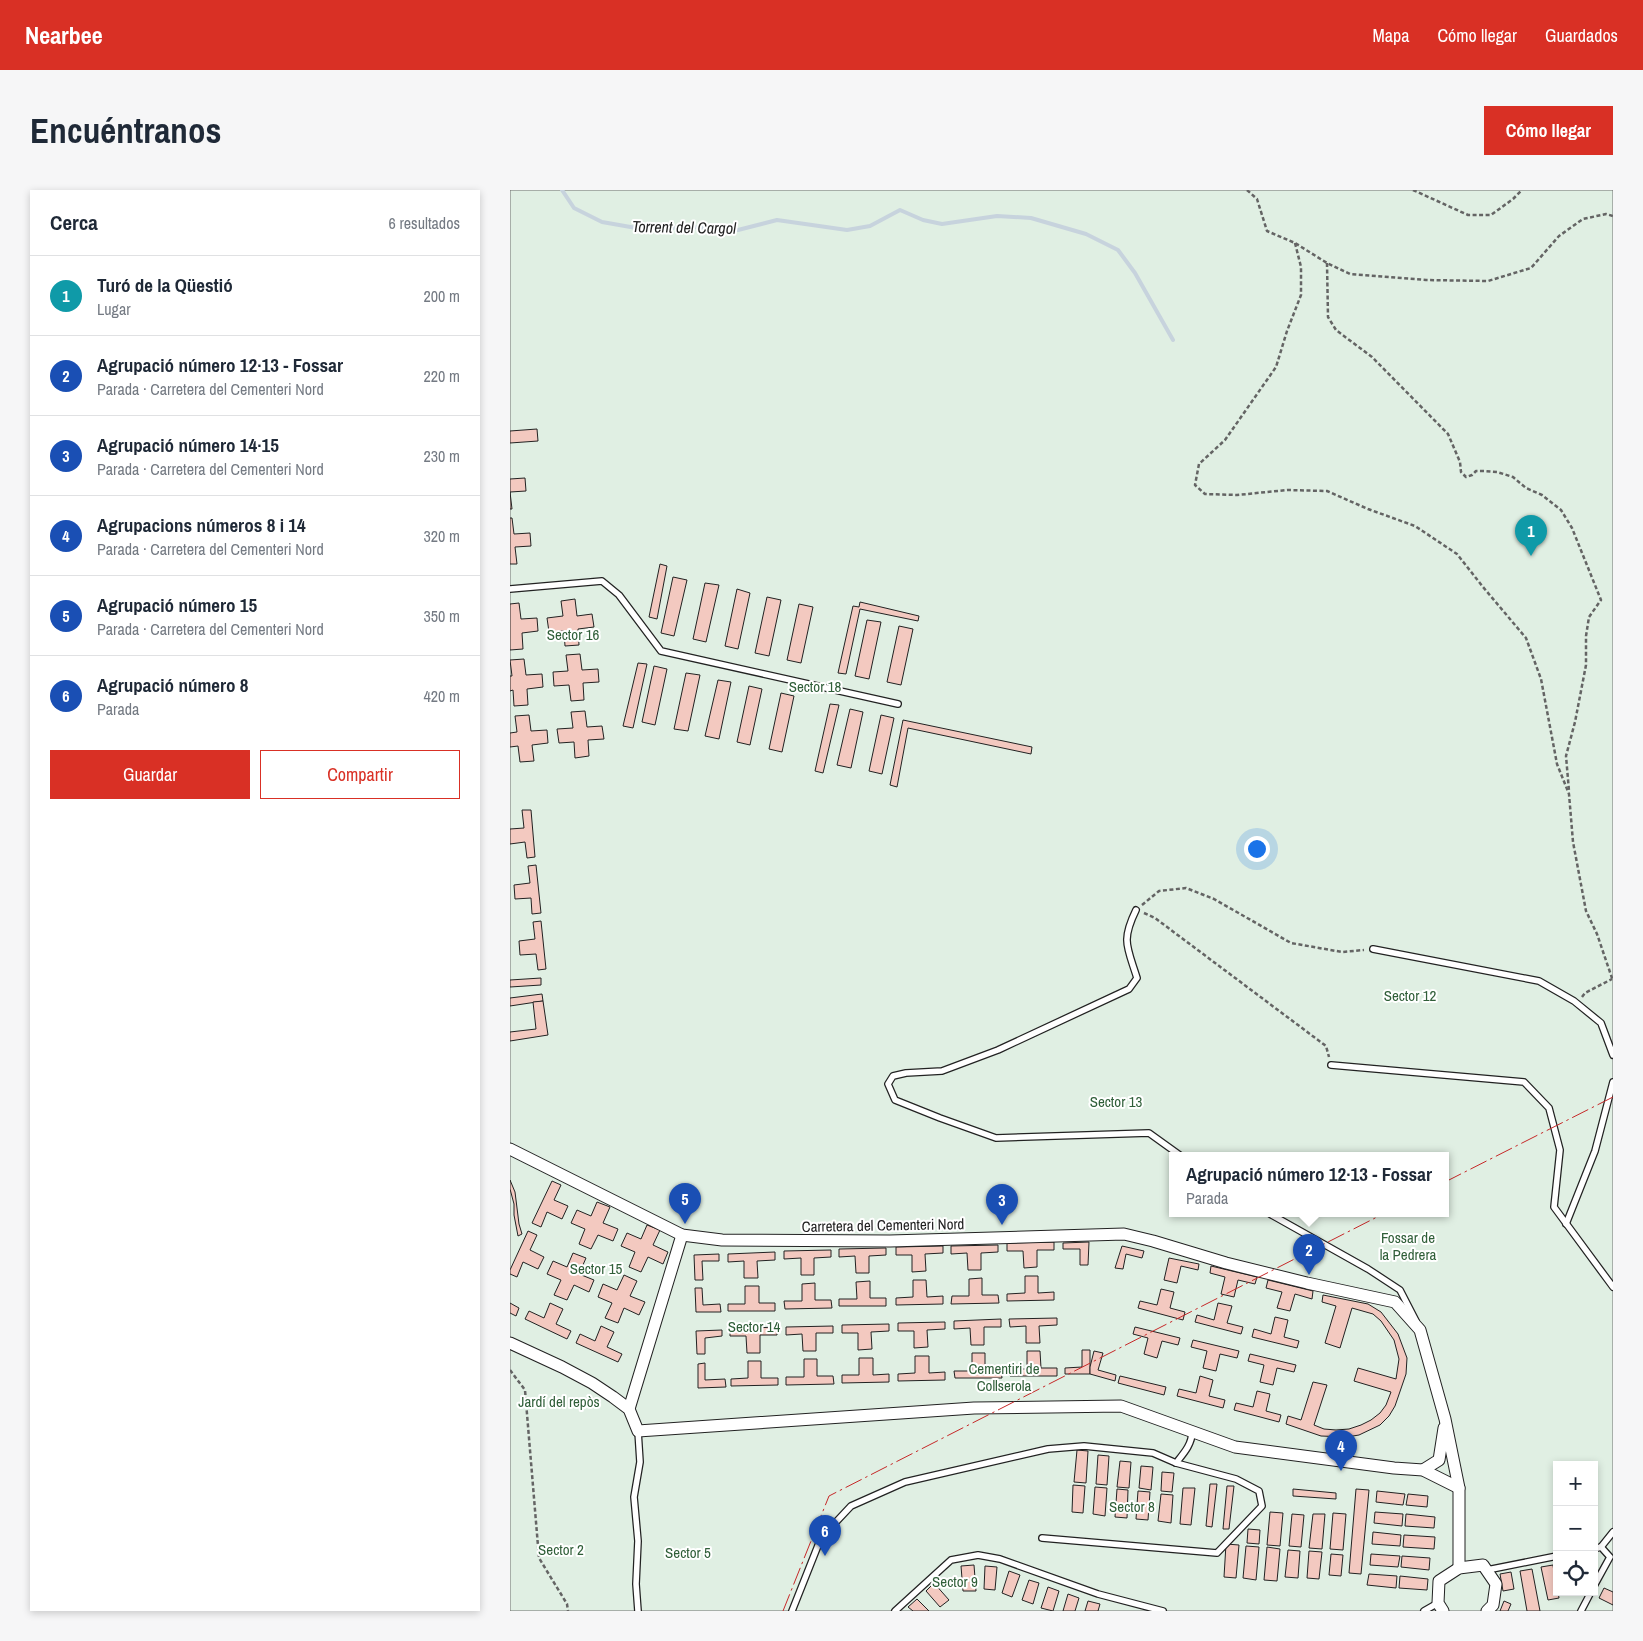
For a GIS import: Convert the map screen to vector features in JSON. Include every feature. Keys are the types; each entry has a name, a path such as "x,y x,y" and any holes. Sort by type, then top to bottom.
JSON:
{"street":[{"name":"Carretera del Cementeri Nord","path":"510,1149 682,1235 722,1240 890,1241 1124,1234 1235,1266 1395,1302 1420,1330 1445,1419 1459,1488 1459,1568"},
{"path":"629,1408 682,1235"},
{"path":"510,1343 592,1383 629,1408 638,1431 974,1408 1121,1406 1236,1447 1394,1468 1424,1470 1459,1488"},
{"name":"Carretera del Cementeri Nord","path":"1424,1470 1439,1460 1445,1419"},
{"path":"1441,1607 1439,1581 1459,1568 1483,1565 1496,1584 1493,1605 1487,1611"}],"lane":[{"path":"510,589 602,581 619,595 661,651 898,704"},
{"path":"1136,910 1128,927 1126,942 1137,978 1129,989 998,1050 942,1071 906,1073 893,1076 888,1084 895,1100 996,1138 1149,1134 1175,1152"},
{"path":"1373,948 1539,982 1578,1004 1601,1023 1613,1055"},
{"path":"1330,1064 1524,1082 1550,1108 1560,1150 1554,1207 1613,1287"},
{"path":"1566,1224 1595,1151 1613,1082"},
{"path":"1275,1217 1368,1269 1400,1290 1413,1312 1420,1330"},
{"path":"638,1431 640,1462 634,1497 638,1541 636,1584 638,1611"},
{"path":"1176,1463 1186,1452 1192,1438 1192,1432"},
{"path":"792,1611 821,1538 852,1506 905,1482 1048,1449 1084,1446 1153,1453 1176,1463 1236,1479 1259,1491 1262,1506 1217,1553 1042,1538"},
{"path":"1598,1547 1601,1547 1613,1532"},
{"path":"1598,1579 1610,1557 1601,1547"},
{"path":"895,1611 951,1560 978,1556 1000,1558 1098,1594 1163,1611"},
{"path":"1487,1570 1553,1557"},
{"path":"1581,1611 1589,1596"},
{"path":"1424,1611 1441,1607"}],"path":[{"path":"1247,190 1257,199 1267,231 1295,243 1328,263 1350,274 1426,280 1488,281 1531,268 1559,236 1583,219 1606,214 1613,216"},
{"path":"1413,190 1468,216 1491,215 1522,190"},
{"path":"1295,243 1301,267 1301,295 1287,330 1276,367 1225,440 1199,464 1195,485 1205,494 1237,495 1287,490 1327,491 1368,509 1415,526 1457,554 1526,638 1541,679 1557,764 1569,794"},
{"path":"1328,263 1328,317 1336,330 1372,357 1448,434 1460,462 1461,472 1466,477 1476,471 1484,470 1513,477 1526,488 1542,495 1561,510 1572,528 1601,600 1589,616 1586,636 1586,665 1566,756 1573,842 1586,911 1598,934 1613,980 1585,993 1578,1004"},
{"path":"1330,1064 1326,1046 1155,918 1136,910 1159,891 1186,888 1214,899 1291,943 1342,952 1373,948"},
{"path":"510,1370 525,1390 539,1558 567,1604 568,1611"}],"green space":[{"path":"510,190 1613,190 1613,1611 510,1611"}],"building":[{"path":"537,429 538,441 510,443 510,431"},
{"path":"525,478 526,491 510,492 510,479"},
{"path":"510,492 512,509 510,509"},
{"path":"510,518 512,518 514,534 530,533 531,546 515,547 517,564 510,564"},
{"path":"660,564 667,566 657,619 649,617"},
{"path":"673,577 687,580 674,636 661,633"},
{"path":"705,583 719,585 706,642 693,639"},
{"path":"737,589 750,593 738,649 725,646"},
{"path":"767,597 781,600 769,656 755,653"},
{"path":"575,599 577,616 592,614 594,627 578,629 579,645 565,646 564,631 549,632 547,618 563,616 561,601"},
{"path":"860,602 919,616 918,621 860,609 846,674 838,673 853,606 859,607"},
{"path":"519,603 521,619 537,618 538,631 522,633 523,649 510,650 510,604"},
{"path":"799,604 813,607 801,663 787,660"},
{"path":"867,620 881,622 869,679 855,676"},
{"path":"899,626 913,629 901,685 887,682"},
{"path":"580,654 582,670 598,669 599,682 583,683 584,700 571,701 569,685 554,686 553,672 568,671 566,655"},
{"path":"524,659 526,675 542,674 543,687 527,689 528,705 514,706 513,690 510,691 510,676 512,676 510,660"},
{"path":"638,663 647,664 633,728 623,726"},
{"path":"654,666 667,669 655,725 642,722"},
{"path":"686,673 700,675 688,731 674,729"},
{"path":"718,680 731,682 719,739 705,736"},
{"path":"749,686 762,689 750,745 737,742"},
{"path":"781,693 794,696 782,752 769,749"},
{"path":"830,704 839,705 823,773 815,771"},
{"path":"850,709 863,712 851,768 837,765"},
{"path":"585,711 587,727 602,726 604,739 588,740 589,756 575,758 574,742 559,743 557,729 573,728 571,712"},
{"path":"529,715 531,731 547,730 548,743 532,745 534,761 520,762 518,746 510,747 510,733 517,732 515,716"},
{"path":"881,715 894,718 882,774 869,771"},
{"path":"903,720 1032,747 1031,754 908,728 897,787 890,785"},
{"path":"522,810 531,810 535,857 527,858 525,842 510,844 510,829 524,828"},
{"path":"536,865 541,913 532,914 531,898 515,899 514,885 530,883 528,866"},
{"path":"541,921 546,969 538,970 536,954 520,955 519,941 535,939 533,922"},
{"path":"541,978 541,985 510,987 510,980"},
{"path":"542,994 543,1001 510,1006 510,998"},
{"path":"543,1001 548,1035 510,1041 510,1032 536,1029 533,1002"},
{"path":"510,1180 515,1192 522,1234 518,1236 510,1189"},
{"path":"552,1181 561,1185 554,1200 568,1206 562,1219 547,1212 541,1227 532,1223"},
{"path":"597,1202 610,1207 603,1223 618,1229 613,1241 598,1235 591,1249 579,1244 585,1229 571,1223 577,1210 591,1216"},
{"path":"647,1225 660,1230 653,1245 668,1252 663,1264 648,1257 641,1272 629,1267 635,1252 621,1246 627,1233 641,1239"},
{"path":"528,1231 537,1235 530,1250 544,1257 538,1269 523,1262 517,1277 510,1274 510,1270"},
{"path":"1054,1242 1054,1250 1037,1250 1037,1267 1024,1268 1023,1251 1007,1251 1007,1243"},
{"path":"1089,1242 1088,1265 1080,1265 1080,1249 1063,1249 1063,1243"},
{"path":"998,1245 998,1252 981,1253 981,1270 968,1270 967,1253 951,1254 951,1246"},
{"path":"943,1246 943,1253 925,1254 926,1271 912,1272 912,1255 896,1255 896,1247"},
{"path":"1122,1246 1144,1251 1142,1258 1126,1254 1123,1269 1115,1268"},
{"path":"886,1248 886,1255 869,1256 869,1273 856,1273 855,1256 839,1257 839,1249"},
{"path":"831,1250 831,1257 814,1258 814,1275 801,1275 801,1258 784,1259 784,1251"},
{"path":"775,1252 775,1260 757,1261 758,1278 744,1278 744,1261 728,1262 728,1254"},
{"path":"573,1253 586,1258 579,1274 594,1280 589,1292 574,1285 567,1300 554,1295 561,1280 547,1274 553,1261 567,1267"},
{"path":"719,1254 719,1261 702,1261 703,1280 695,1280 694,1255"},
{"path":"1169,1258 1199,1264 1198,1270 1181,1266 1177,1283 1164,1280"},
{"path":"1211,1266 1257,1277 1255,1284 1238,1280 1234,1297 1221,1294 1225,1277 1210,1273"},
{"path":"624,1275 637,1281 630,1296 645,1302 639,1315 624,1308 618,1323 605,1318 612,1303 598,1297 603,1284 617,1290"},
{"path":"1025,1276 1038,1276 1038,1293 1054,1292 1054,1300 1007,1301 1007,1294 1025,1293"},
{"path":"982,1278 982,1295 998,1295 999,1303 951,1304 952,1296 969,1296 969,1279"},
{"path":"913,1280 926,1280 927,1297 943,1296 943,1304 896,1305 896,1298 913,1297"},
{"path":"1268,1280 1313,1291 1312,1299 1295,1294 1290,1311 1277,1308 1282,1292 1266,1288"},
{"path":"870,1281 870,1298 886,1298 886,1306 839,1306 839,1299 857,1299 856,1282"},
{"path":"815,1283 815,1300 831,1300 832,1308 785,1309 784,1301 802,1301 802,1284"},
{"path":"745,1286 759,1286 759,1303 775,1303 775,1311 728,1311 728,1304 745,1304"},
{"path":"695,1288 702,1288 703,1305 720,1304 721,1312 696,1312"},
{"path":"1161,1289 1174,1292 1170,1308 1185,1312 1183,1320 1138,1308 1140,1301 1157,1305"},
{"path":"1323,1295 1368,1304 1381,1312 1398,1334 1407,1358 1406,1374 1395,1406 1389,1416 1380,1425 1359,1435 1347,1437 1321,1436 1286,1424 1288,1416 1301,1420 1313,1382 1327,1385 1314,1425 1324,1429 1336,1430 1349,1429 1361,1425 1380,1413 1386,1405 1391,1392 1354,1381 1358,1368 1396,1379 1399,1359 1394,1340 1381,1321 1373,1314 1352,1308 1340,1348 1325,1343 1336,1306 1322,1302"},
{"path":"510,1303 519,1308 516,1316 510,1313"},
{"path":"550,1303 563,1309 556,1324 571,1331 567,1339 525,1319 529,1311 544,1318"},
{"path":"1218,1303 1232,1306 1227,1323 1243,1327 1241,1334 1195,1322 1197,1315 1214,1320"},
{"path":"1275,1317 1288,1320 1284,1337 1299,1341 1297,1348 1252,1337 1254,1329 1271,1334"},
{"path":"1057,1318 1057,1325 1039,1326 1040,1343 1026,1343 1026,1326 1010,1327 1009,1319"},
{"path":"1001,1319 1001,1327 984,1327 984,1345 971,1345 970,1328 954,1329 954,1321"},
{"path":"945,1322 945,1329 927,1330 928,1347 914,1348 914,1331 898,1331 898,1323"},
{"path":"889,1324 889,1331 871,1332 872,1349 858,1350 858,1333 842,1333 842,1325"},
{"path":"601,1326 614,1332 607,1347 622,1354 618,1362 576,1343 580,1334 595,1341"},
{"path":"833,1326 833,1333 816,1333 816,1351 803,1351 802,1334 786,1335 786,1327"},
{"path":"777,1327 777,1335 760,1335 760,1353 747,1353 746,1336 730,1336 730,1329"},
{"path":"1135,1327 1180,1338 1178,1345 1162,1341 1157,1358 1144,1354 1148,1338 1133,1334"},
{"path":"722,1330 722,1336 705,1338 705,1354 697,1354 696,1331"},
{"path":"1193,1340 1239,1351 1237,1358 1220,1354 1216,1371 1203,1368 1207,1351 1191,1347"},
{"path":"1082,1350 1090,1350 1090,1374 1065,1374 1065,1368 1082,1367"},
{"path":"1027,1351 1040,1351 1041,1368 1057,1368 1057,1376 1010,1376 1010,1369 1027,1369"},
{"path":"1094,1351 1103,1353 1098,1370 1116,1375 1115,1381 1090,1374"},
{"path":"972,1353 985,1353 985,1370 1001,1370 1002,1378 955,1378 954,1371 972,1371"},
{"path":"1250,1354 1296,1365 1294,1372 1277,1368 1273,1385 1260,1382 1264,1365 1248,1361"},
{"path":"915,1356 929,1356 929,1373 945,1372 945,1380 898,1381 898,1374 915,1373"},
{"path":"859,1358 873,1358 873,1375 889,1374 889,1382 842,1383 842,1375 859,1375"},
{"path":"804,1359 817,1359 817,1376 833,1376 834,1384 786,1385 786,1377 804,1377"},
{"path":"748,1361 761,1361 761,1378 778,1378 778,1385 731,1386 731,1379 748,1378"},
{"path":"705,1363 705,1380 725,1379 726,1387 698,1388 698,1364"},
{"path":"1120,1376 1166,1387 1164,1395 1118,1383"},
{"path":"1200,1376 1213,1380 1209,1396 1225,1400 1223,1408 1177,1396 1179,1389 1196,1393"},
{"path":"1257,1391 1270,1394 1266,1411 1281,1415 1279,1422 1234,1410 1236,1403 1253,1407"},
{"path":"1077,1450 1088,1451 1086,1483 1074,1482"},
{"path":"1098,1455 1109,1456 1107,1485 1096,1484"},
{"path":"1120,1461 1131,1462 1129,1488 1117,1487"},
{"path":"1141,1466 1153,1467 1151,1490 1139,1488"},
{"path":"1162,1472 1174,1473 1172,1492 1161,1491"},
{"path":"1210,1484 1217,1484 1212,1527 1206,1526"},
{"path":"1073,1485 1085,1486 1083,1513 1072,1512"},
{"path":"1227,1486 1234,1486 1229,1529 1223,1529"},
{"path":"1095,1487 1107,1488 1105,1516 1093,1514"},
{"path":"1183,1488 1195,1488 1191,1525 1180,1524"},
{"path":"1117,1489 1128,1490 1127,1518 1115,1517"},
{"path":"1293,1489 1336,1493 1336,1499 1293,1496"},
{"path":"1356,1489 1369,1490 1361,1574 1349,1573"},
{"path":"1138,1491 1150,1492 1148,1520 1136,1519"},
{"path":"1377,1491 1405,1494 1403,1505 1376,1502"},
{"path":"1161,1494 1173,1495 1171,1523 1158,1521"},
{"path":"1408,1494 1428,1496 1427,1507 1406,1505"},
{"path":"1270,1512 1283,1513 1280,1546 1267,1545"},
{"path":"1375,1512 1403,1514 1402,1526 1374,1523"},
{"path":"1333,1513 1346,1514 1343,1550 1330,1549"},
{"path":"1292,1514 1304,1515 1301,1547 1289,1546"},
{"path":"1313,1514 1325,1514 1322,1549 1309,1548"},
{"path":"1406,1514 1435,1517 1434,1528 1405,1526"},
{"path":"1248,1529 1260,1530 1259,1544 1247,1543"},
{"path":"1373,1532 1401,1535 1400,1546 1372,1544"},
{"path":"1404,1535 1435,1537 1434,1549 1403,1547"},
{"path":"1226,1544 1239,1545 1236,1578 1224,1577"},
{"path":"1246,1546 1259,1547 1256,1580 1243,1578"},
{"path":"1267,1547 1280,1549 1277,1581 1264,1580"},
{"path":"1288,1550 1300,1551 1298,1578 1285,1577"},
{"path":"1309,1551 1322,1552 1319,1579 1307,1578"},
{"path":"1331,1554 1343,1555 1341,1576 1329,1575"},
{"path":"1371,1554 1400,1556 1398,1567 1370,1565"},
{"path":"1402,1556 1430,1558 1429,1570 1401,1567"},
{"path":"974,1565 976,1591 963,1591 961,1566"},
{"path":"1553,1565 1553,1596 1559,1596 1559,1598 1548,1600 1541,1567"},
{"path":"985,1566 997,1567 995,1590 984,1589"},
{"path":"1532,1569 1540,1611 1527,1611 1520,1571"},
{"path":"1009,1571 1020,1575 1012,1597 1002,1593"},
{"path":"1511,1572 1514,1589 1503,1591 1500,1574"},
{"path":"1369,1574 1397,1576 1396,1588 1367,1585"},
{"path":"1400,1576 1428,1579 1427,1590 1399,1588"},
{"path":"1029,1580 1039,1583 1033,1604 1022,1600"},
{"path":"934,1583 949,1600 940,1607 926,1591"},
{"path":"1048,1587 1059,1591 1053,1611 1041,1608"},
{"path":"1604,1588 1613,1592 1613,1605 1599,1598"},
{"path":"1068,1594 1079,1598 1075,1611 1063,1611"},
{"path":"917,1599 929,1611 913,1611 908,1607"},
{"path":"1088,1601 1100,1604 1098,1611 1085,1611"},
{"path":"1504,1601 1511,1604 1508,1611 1500,1611"}],"waterway":[{"name":"Torrent del Cargol","path":"562,190 574,208 602,222 642,229 693,227 738,230 777,220 847,230 870,226 900,210 923,220 942,224 997,216 1031,218 1086,234 1118,250 1135,273 1173,340"}],"power":[{"path":"1449,1180 1613,1097"},
{"path":"783,1611 829,1496 1377,1217"}],"place":[{"name":"Turó de la Qüestió","path":"1531,556"},
{"name":"Agrupació número 15","path":"685,1224"},
{"name":"Agrupació número 14·15","path":"1002,1225"},
{"name":"Agrupació número 12·13 - Fossar","path":"1309,1275"},
{"name":"Agrupacions números 8 i 14","path":"1341,1471"},
{"name":"Agrupació número 8","path":"825,1556"}],"park label":[{"name":"Sector 16","path":"573,634"},
{"name":"Sector 18","path":"815,686"},
{"name":"Sector 12","path":"1410,995"},
{"name":"Sector 13","path":"1116,1101"},
{"name":"Fossar de la Pedrera","path":"1408,1246"},
{"name":"Sector 15","path":"596,1268"},
{"name":"Sector 14","path":"754,1326"},
{"name":"Cementiri de Collserola","path":"1004,1376"},
{"name":"Jardí del repòs","path":"559,1401"},
{"name":"Sector 8","path":"1132,1506"},
{"name":"Sector 2","path":"561,1549"},
{"name":"Sector 5","path":"688,1552"},
{"name":"Sector 9","path":"955,1581"}]}
